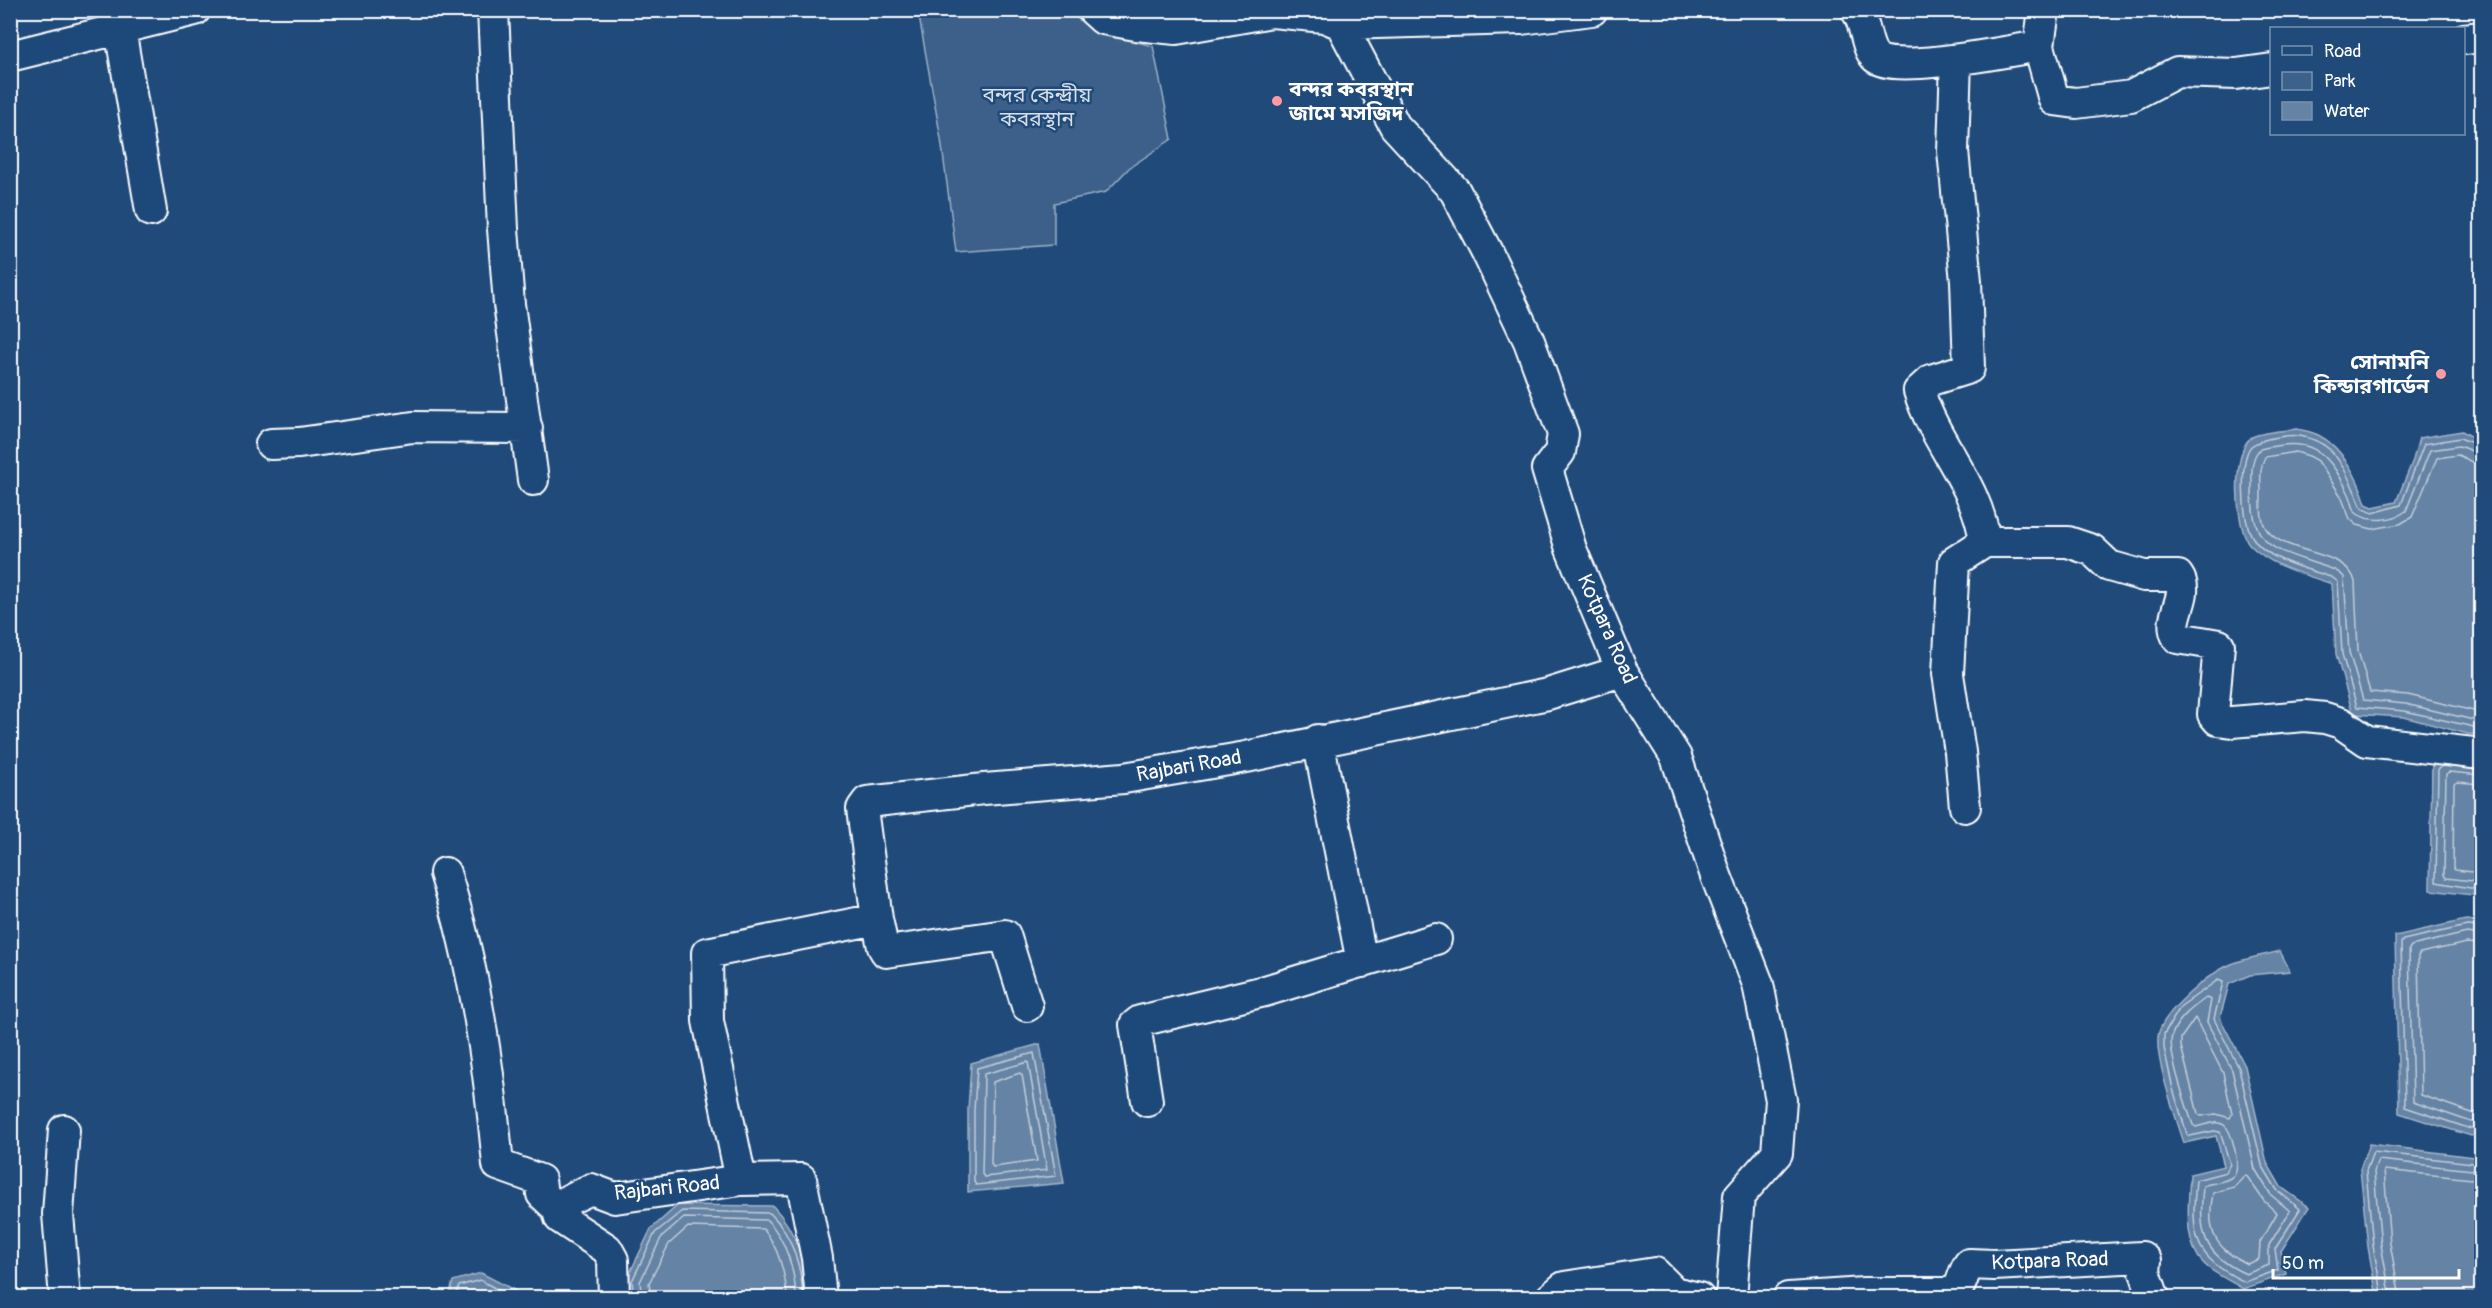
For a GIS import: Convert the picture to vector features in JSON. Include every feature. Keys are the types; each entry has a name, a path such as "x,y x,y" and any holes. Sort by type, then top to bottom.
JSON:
{"street":[{"path":"10,57 195,10"},
{"path":"493,10 503,229 509,304 533,480"},
{"path":"1093,10 1103,19 1176,29 1272,12 1324,17 1341,24 1592,10"},
{"path":"1856,10 1875,57 1887,64 1956,60 2039,46"},
{"path":"2044,10 2039,46 2054,100 2076,103 2131,96 2177,72 2236,74 2270,69"},
{"name":"Kotpara Road","path":"1341,24 1395,126 1455,190 1529,340 1563,434 1560,452 1547,469 1571,549 1622,671 1676,757 1716,876 1758,984 1781,1100 1777,1153 1739,1197 1731,1298"},
{"path":"120,29 151,211"},
{"path":"2465,39 2481,37"},
{"path":"1956,60 1953,151 1965,281 1969,368 1931,380 1919,391 1926,415 1975,503 1985,542"},
{"path":"271,444 413,427 527,428"},
{"path":"1965,807 1960,752 1948,674 1953,604 1952,576 1954,562 1985,542 2068,542 2091,550 2109,566 2144,576 2178,576 2182,582 2182,591 2173,622 2175,633 2178,638 2186,641 2219,645 2213,714 2218,720 2232,722 2306,716 2325,718 2341,723 2367,741 2481,754"},
{"name":"Rajbari Road","path":"1027,1006 1005,935 886,952 882,947 862,809 867,802 984,789 1124,778 1246,756 1548,694 1622,671"},
{"path":"1318,740 1362,962"},
{"path":"445,873 461,923 471,973 491,1091 498,1165 540,1180 542,1194 557,1208 561,1218 607,1249 613,1260 614,1298"},
{"name":"Rajbari Road","path":"557,1208 570,1198 591,1190 615,1198 741,1180 708,1020 707,953 877,919"},
{"path":"1148,1101 1135,1025 1140,1021 1265,991 1436,939"},
{"path":"64,1130 58,1214 65,1298"},
{"path":"741,1180 801,1179 817,1258 821,1298"},
{"name":"Kotpara Road","path":"1788,1298 1864,1293 1950,1293 1957,1290 1969,1264 1994,1265 2142,1257 2146,1261 2145,1272 2154,1298"},
{"path":"1551,1298 1564,1287 1655,1273 1674,1292 1699,1298"}],"green space":[{"name":"বন্দর কেন্দ্রীয় কবরস্থান","path":"918,11 1066,11 1098,32 1153,46 1172,139 1129,168 1106,192 1054,203 1054,245 956,252 941,139"}],"water":[{"path":"2297,429 2317,435 2336,448 2354,475 2366,504 2373,507 2396,502 2419,438 2462,431 2481,442 2481,735 2468,734 2404,717 2353,714 2336,654 2332,584 2278,564 2250,545 2241,523 2238,490 2238,472 2245,444 2257,435"},
{"path":"2432,762 2481,762 2481,896 2430,890"},
{"path":"2466,920 2482,922 2481,1134 2471,1136 2399,1113 2395,936"},
{"path":"2280,951 2290,971 2250,975 2229,984 2220,1018 2245,1066 2267,1163 2281,1187 2309,1207 2281,1251 2286,1274 2243,1289 2208,1268 2192,1245 2188,1221 2190,1174 2224,1166 2216,1136 2184,1143 2162,1070 2159,1055 2159,1032 2178,1004 2208,977 2233,963"},
{"path":"1040,1044 1064,1183 968,1192 968,1110 971,1063"},
{"path":"2369,1144 2481,1158 2481,1274 2475,1297 2377,1297 2368,1247 2360,1169"},
{"path":"678,1205 773,1206 789,1227 798,1248 809,1297 629,1297 626,1281 651,1229"},
{"path":"481,1273 516,1291 519,1297 449,1297 453,1281"}],"place":[{"name":"বন্দর কবরস্থান জামে মসজিদ","path":"1277,101"},
{"name":"সোনামনি কিন্ডারগার্ডেন","path":"2441,374"}]}
